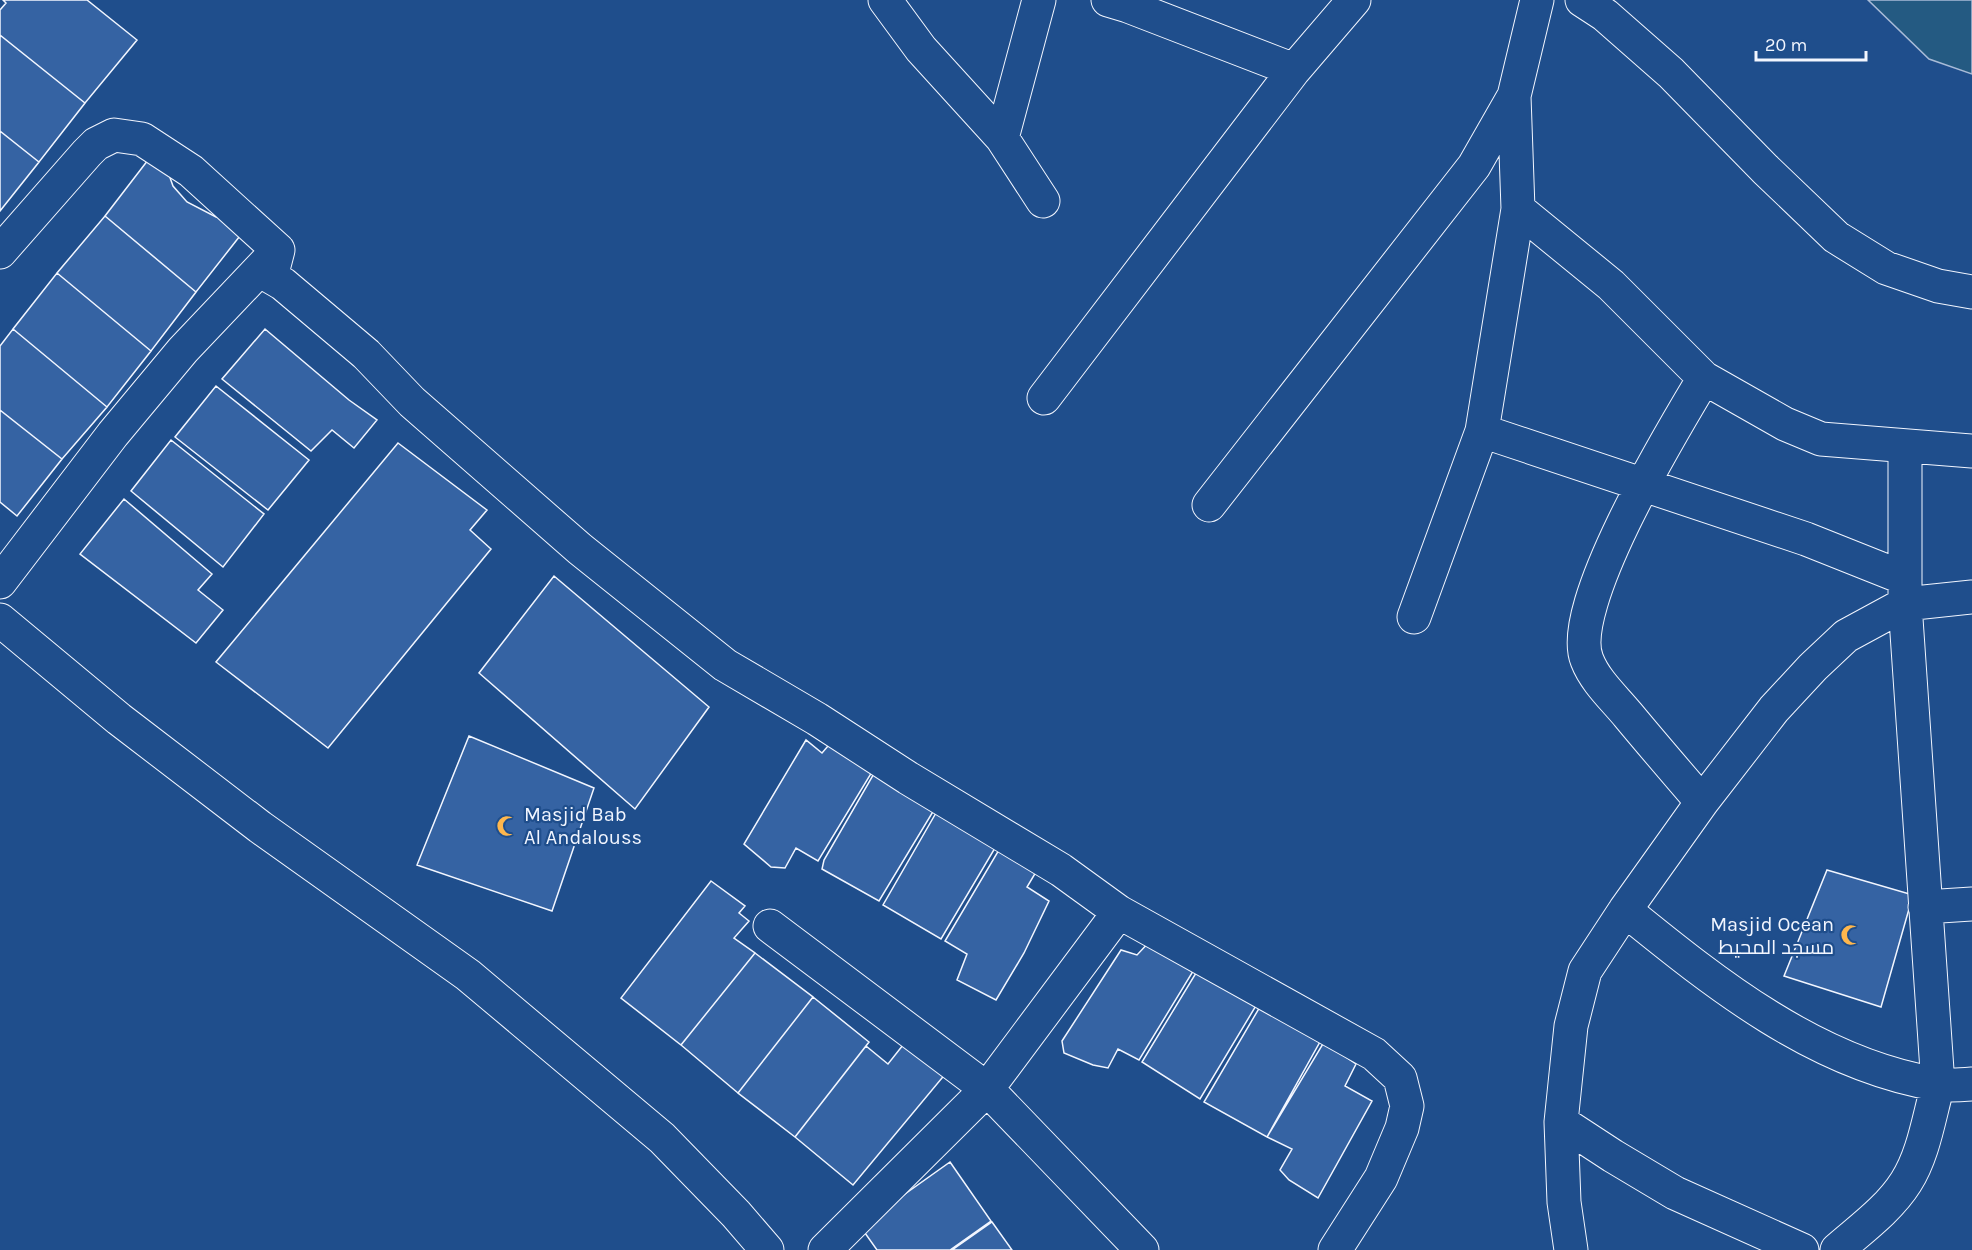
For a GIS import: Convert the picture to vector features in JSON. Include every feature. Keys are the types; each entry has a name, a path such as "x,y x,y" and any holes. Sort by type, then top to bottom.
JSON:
{"street":[{"path":"885,0 921,49 1002,138 1043,201"},
{"path":"1002,138 1039,0"},
{"path":"1108,0 1294,70"},
{"path":"1044,398 1294,70 1354,0"},
{"path":"1414,617 1482,431 1518,209 1514,96 1537,0"},
{"path":"1582,0 1605,15 1671,73 1836,237 1886,268 1938,286 1972,292"},
{"path":"1209,505 1474,166 1514,96"},
{"path":"0,252 87,153 96,144 114,135 142,139 191,171 278,250"},
{"path":"1518,209 1611,285 1704,378 1785,424 1821,439 1972,451"},
{"path":"0,582 113,434 183,350 278,250"},
{"path":"278,250 271,277 283,284 358,347 412,402 580,549 725,665 817,719 908,778 1061,870 1119,912 1374,1054 1400,1078 1407,1106 1402,1128 1381,1178 1335,1250"},
{"path":"1702,802 1601,683 1587,661 1583,646 1586,622 1596,589 1642,484 1704,378"},
{"path":"1482,431 1806,539 1904,591 1972,597"},
{"path":"1837,1250 1882,1210 1906,1181 1918,1153 1938,1085 1904,591 1905,447"},
{"path":"1570,1250 1564,1202 1561,1122 1571,1026 1585,971 1625,910 1702,802 1774,709 1846,636 1904,591"},
{"path":"0,620 119,719 250,819 468,975 662,1138 736,1214 767,1250"},
{"path":"1925,907 1972,904"},
{"path":"1625,910 1682,956 1764,1013 1816,1045 1880,1071 1938,1085 1972,1084"},
{"path":"825,1250 987,1089 1119,912"},
{"path":"770,926 987,1089 1142,1250"},
{"path":"1561,1122 1675,1193 1802,1250"}],"shaded area":[{"path":"1868,0 1972,0 1972,74 1929,59"}],"building":[{"path":"3,0 87,0 137,40 85,103 0,35 0,10 6,3"},
{"path":"0,35 85,103 39,162 0,131"},
{"path":"0,131 39,162 0,211"},
{"path":"148,160 168,172 173,186 187,202 216,217 227,218 243,232 196,292 105,216"},
{"path":"105,216 196,292 151,351 57,273"},
{"path":"57,273 151,351 107,407 13,329"},
{"path":"13,329 107,407 62,459 0,410 0,346"},
{"path":"265,329 349,400 377,420 354,448 332,430 311,451 222,379"},
{"path":"216,386 309,460 268,510 175,437"},
{"path":"0,410 62,459 17,516 0,502"},
{"path":"171,440 264,514 223,567 131,491"},
{"path":"398,443 487,510 470,530 491,549 328,748 216,662"},
{"path":"124,499 212,574 198,590 223,610 196,643 80,554"},
{"path":"554,576 709,707 635,809 479,673"},
{"name":"Masjid Bab Al Andalouss","path":"469,736 594,788 552,911 417,865"},
{"path":"834,739 875,767 818,861 796,848 785,868 771,867 744,844 806,740 822,753"},
{"path":"876,770 937,805 879,901 822,869 824,860"},
{"path":"940,806 998,843 941,939 883,905"},
{"path":"1003,843 1039,867 1027,887 1049,901 1024,953 996,1000 957,980 967,954 945,941"},
{"name":"Masjid Ocean مسجد المحيط","path":"1827,870 1913,895 1881,1007 1784,976"},
{"path":"711,881 745,906 739,913 749,921 734,938 755,953 681,1045 621,998"},
{"path":"1152,939 1195,968 1139,1060 1118,1049 1108,1068 1093,1065 1064,1053 1062,1041 1121,950 1137,955"},
{"path":"755,953 813,997 738,1093 681,1045"},
{"path":"1199,968 1257,1004 1200,1099 1142,1062"},
{"path":"813,997 869,1042 795,1137 738,1093"},
{"path":"1261,1005 1321,1040 1267,1137 1204,1102"},
{"path":"1324,1042 1356,1064 1345,1086 1372,1101 1318,1198 1289,1180 1280,1170 1292,1149 1267,1137"},
{"path":"903,1045 947,1072 853,1185 795,1137 866,1046 888,1064"},
{"path":"950,1162 991,1221 950,1250 877,1250 860,1226"},
{"path":"992,1222 1012,1250 952,1250"}],"place":[{"name":"Masjid Bab Al Andalouss","path":"507,826"},
{"name":"Masjid Ocean مسجد المحيط","path":"1851,935"}]}
